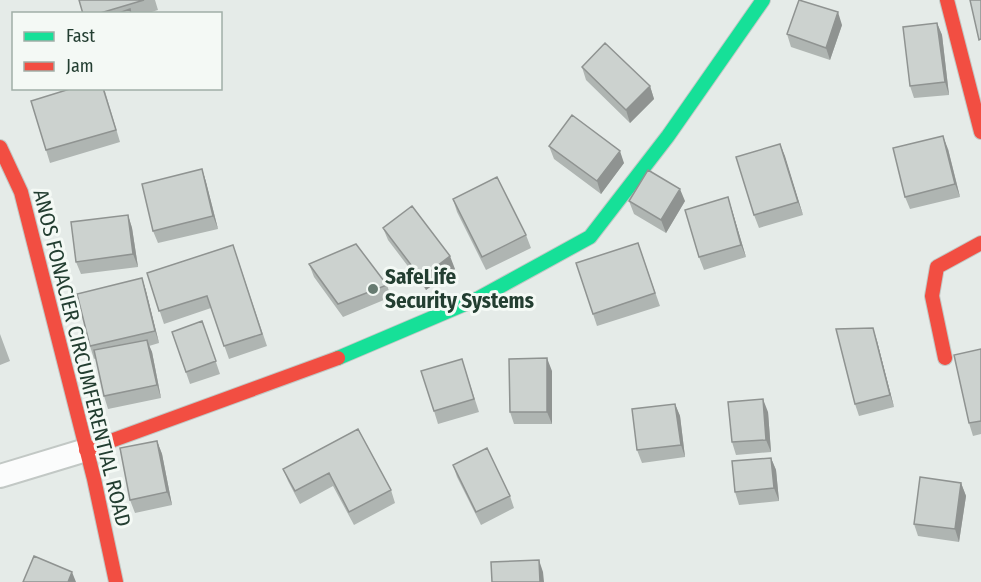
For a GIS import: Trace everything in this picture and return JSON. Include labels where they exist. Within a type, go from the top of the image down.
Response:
[{"type":"street","points":[[0,476],[86,450],[352,353],[478,298],[590,237],[668,136],[763,0]]},
{"type":"street","points":[[947,0],[981,132]]},
{"type":"street","name":"ANOS FONACIER CIRCUMFERENTIAL ROAD","points":[[0,147],[21,192],[86,450],[116,582]]},
{"type":"street","points":[[945,358],[932,296],[937,267],[981,243]]},
{"type":"building","points":[[79,0],[144,0],[104,12],[82,12]]},
{"type":"building","points":[[799,0],[838,12],[826,48],[787,34]]},
{"type":"building","points":[[970,0],[981,0],[981,39],[979,40]]},
{"type":"building","points":[[937,23],[945,82],[910,86],[903,27]]},
{"type":"building","points":[[605,43],[650,86],[626,110],[582,67]]},
{"type":"building","points":[[67,90],[104,90],[116,130],[46,150],[31,101]]},
{"type":"building","points":[[572,115],[620,151],[597,181],[549,146]]},
{"type":"building","points":[[943,136],[955,184],[905,197],[893,148]]},
{"type":"building","points":[[780,144],[798,202],[754,215],[736,157]]},
{"type":"building","points":[[202,169],[213,216],[153,231],[142,184]]},
{"type":"building","points":[[648,170],[680,189],[661,220],[629,201]]},
{"type":"building","points":[[497,177],[526,235],[482,257],[453,199]]},
{"type":"building","points":[[728,197],[741,245],[699,257],[685,210]]},
{"type":"building","points":[[412,206],[450,256],[421,278],[383,228]]},
{"type":"building","points":[[128,215],[133,254],[76,262],[71,222]]},
{"type":"building","points":[[638,243],[655,293],[593,314],[576,263]]},
{"type":"building","points":[[356,244],[387,285],[338,304],[309,264]]},
{"type":"building","points":[[233,245],[262,334],[224,346],[207,296],[159,311],[147,273]]},
{"type":"building","points":[[142,278],[155,331],[90,346],[77,294]]},
{"type":"building","points":[[202,321],[216,361],[186,372],[172,332]]},
{"type":"building","points":[[873,328],[890,395],[855,404],[836,329]]},
{"type":"building","points":[[147,340],[157,385],[104,396],[94,350]]},
{"type":"building","points":[[981,349],[981,421],[969,423],[954,355]]},
{"type":"building","points":[[547,358],[547,412],[510,412],[509,359]]},
{"type":"building","points":[[462,359],[474,399],[434,411],[421,371]]},
{"type":"building","points":[[763,399],[766,440],[732,442],[728,402]]},
{"type":"building","points":[[675,404],[681,445],[637,450],[632,409]]},
{"type":"building","points":[[358,429],[391,490],[349,512],[329,473],[295,491],[283,469]]},
{"type":"building","points":[[157,441],[167,492],[130,500],[120,448]]},
{"type":"building","points":[[487,448],[510,496],[476,512],[453,465]]},
{"type":"building","points":[[771,458],[774,488],[735,492],[732,461]]},
{"type":"building","points":[[920,477],[961,483],[955,529],[914,524]]},
{"type":"building","points":[[34,556],[72,572],[68,582],[23,582]]},
{"type":"building","points":[[539,560],[540,582],[492,582],[491,562]]},
{"type":"traffic: fast","points":[[338,358],[479,298],[590,237],[668,136],[763,0]]},
{"type":"traffic: jam","points":[[947,0],[981,132]]},
{"type":"traffic: jam","points":[[0,147],[21,192],[94,479],[116,582]]},
{"type":"traffic: jam","points":[[945,358],[932,296],[937,267],[981,243]]},
{"type":"traffic: jam","points":[[86,450],[338,358]]},
{"type":"place","name":"SafeLife Security Systems","points":[[373,289]]}]
